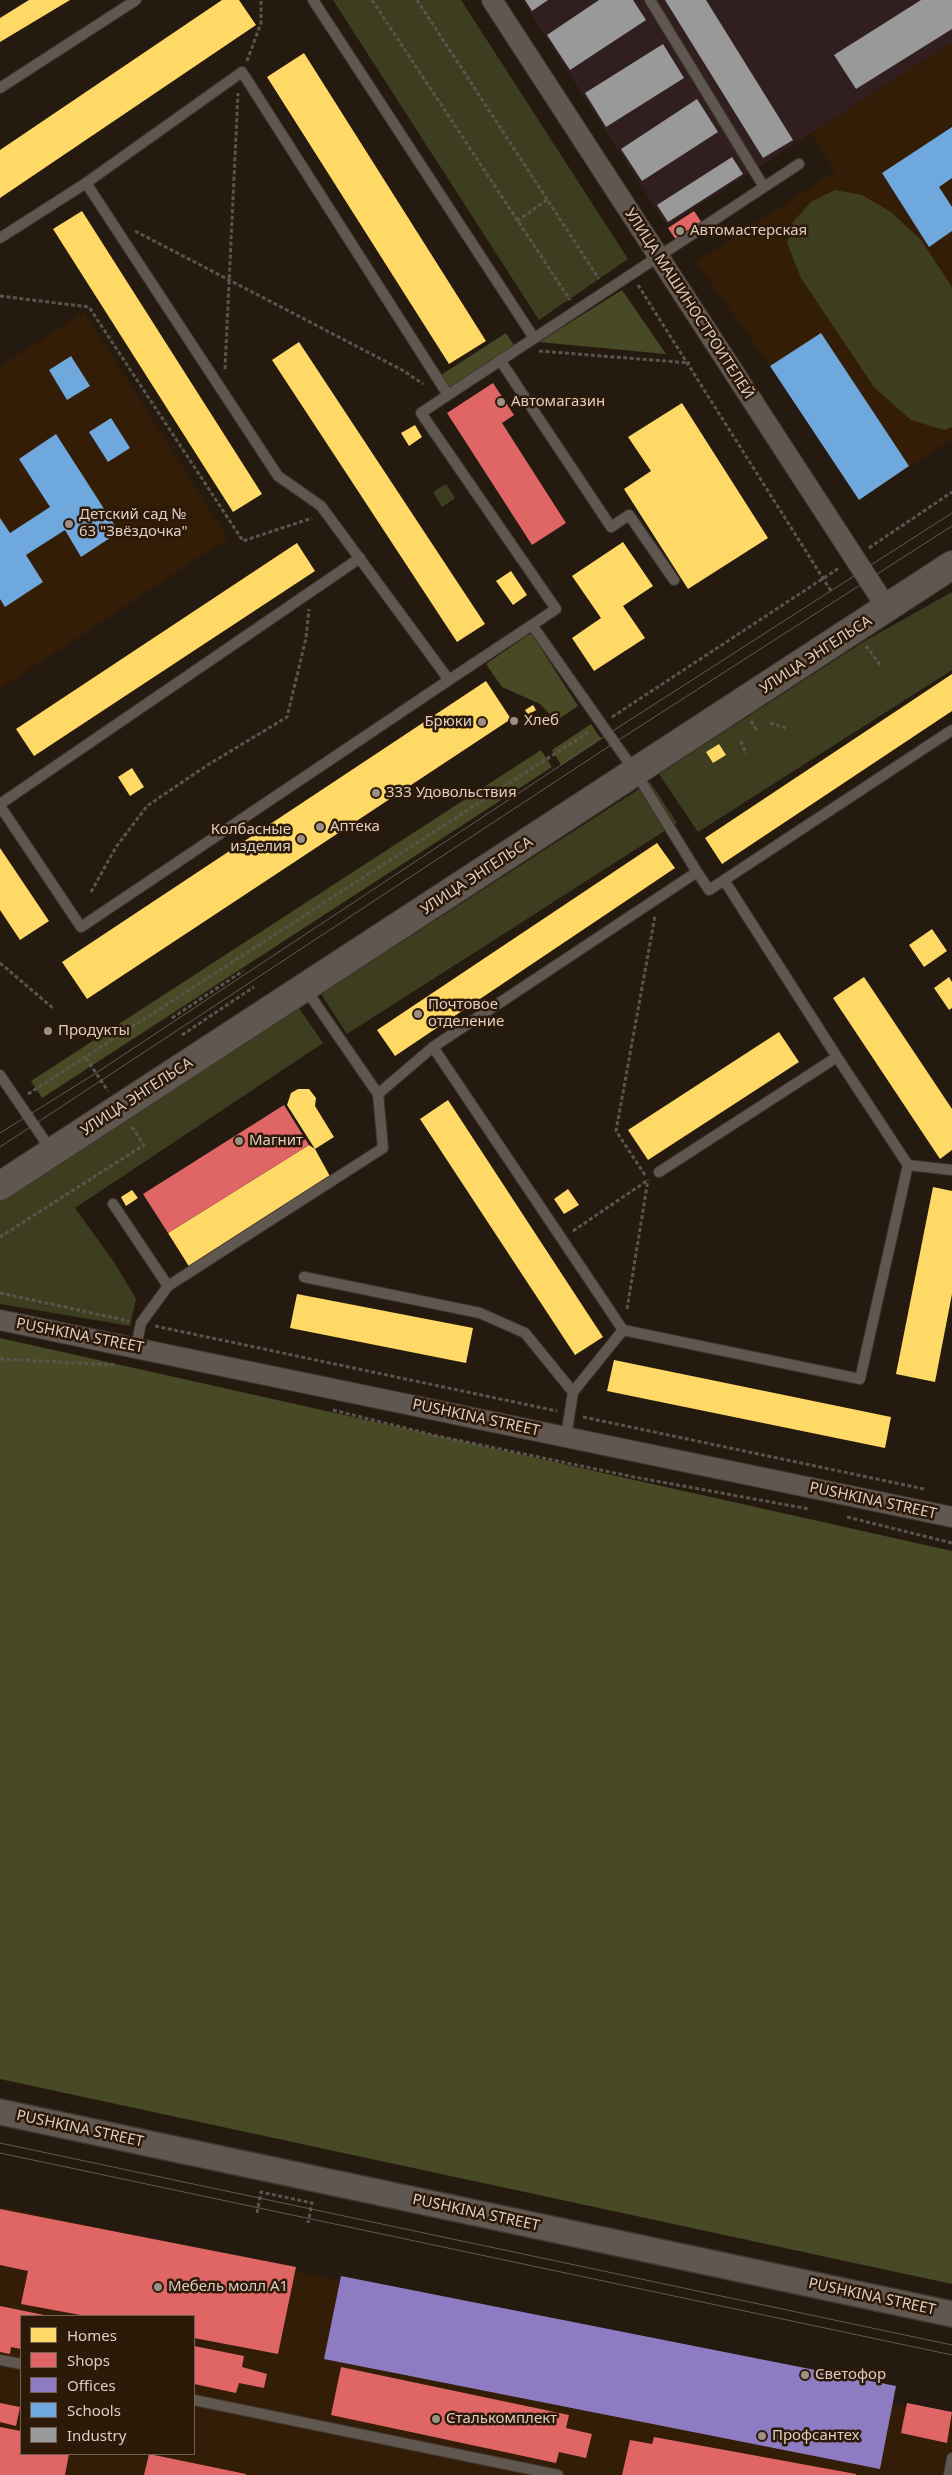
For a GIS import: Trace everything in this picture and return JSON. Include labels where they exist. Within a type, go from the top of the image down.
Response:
[{"type":"main road","name":"УЛИЦА ЭНГЕЛЬСА","points":[[0,1186],[636,773],[952,565]]},
{"type":"street","name":"УЛИЦА МАШИНОСТРОИТЕЛЕЙ","points":[[492,0],[887,608]]},
{"type":"street","name":"PUSHKINA STREET","points":[[0,1320],[952,1517]]},
{"type":"street","name":"PUSHKINA STREET","points":[[0,2112],[952,2314]]},
{"type":"lane","points":[[0,88],[136,0]]},
{"type":"lane","points":[[313,0],[534,338]]},
{"type":"lane","points":[[650,0],[764,187]]},
{"type":"lane","points":[[0,238],[86,183],[242,72],[446,396]]},
{"type":"lane","points":[[360,558],[0,805],[81,927],[556,609],[421,413],[799,164]]},
{"type":"lane","points":[[86,183],[278,476],[321,506],[327,513],[449,680]]},
{"type":"lane","points":[[500,360],[611,527],[629,515],[674,580]]},
{"type":"lane","points":[[532,625],[636,773],[709,890],[952,730]]},
{"type":"lane","points":[[378,1094],[433,1047],[697,872]]},
{"type":"lane","points":[[433,1047],[623,1330],[860,1380],[908,1165],[724,880]]},
{"type":"lane","points":[[136,1347],[142,1323],[168,1286],[383,1148],[378,1094],[305,988]]},
{"type":"lane","points":[[659,1172],[837,1057]]},
{"type":"lane","points":[[0,1075],[53,1152]]},
{"type":"lane","points":[[908,1165],[952,1170]]},
{"type":"lane","points":[[113,1204],[168,1286]]},
{"type":"lane","points":[[304,1276],[480,1313],[526,1332],[573,1392]]},
{"type":"lane","points":[[566,1437],[573,1392],[623,1330]]},
{"type":"lane","points":[[0,2360],[20,2364]]},
{"type":"lane","points":[[195,2400],[558,2475]]},
{"type":"lane","points":[[949,2475],[952,2458]]},
{"type":"path","points":[[224,392],[239,81],[261,23],[261,0]]},
{"type":"path","points":[[372,0],[577,310]]},
{"type":"path","points":[[417,0],[606,290]]},
{"type":"path","points":[[517,221],[547,200]]},
{"type":"path","points":[[110,218],[404,371],[446,396]]},
{"type":"path","points":[[631,274],[690,364],[822,578],[832,590]]},
{"type":"path","points":[[0,296],[89,307],[243,540],[327,513]]},
{"type":"path","points":[[516,349],[690,364]]},
{"type":"path","points":[[882,539],[952,492]]},
{"type":"path","points":[[18,1101],[822,578]]},
{"type":"path","points":[[91,892],[116,847],[147,806],[206,766],[287,717],[306,638],[311,591]]},
{"type":"path","points":[[863,642],[881,666]]},
{"type":"path","points":[[770,723],[786,728]]},
{"type":"path","points":[[741,741],[746,754]]},
{"type":"path","points":[[623,1330],[648,1180],[616,1131],[658,898]]},
{"type":"path","points":[[0,963],[54,1009]]},
{"type":"path","points":[[172,1018],[243,971]]},
{"type":"path","points":[[182,1035],[254,987]]},
{"type":"path","points":[[86,1058],[108,1091]]},
{"type":"path","points":[[0,1237],[144,1145],[131,1125]]},
{"type":"path","points":[[562,1238],[648,1180]]},
{"type":"path","points":[[0,1293],[933,1491]]},
{"type":"path","points":[[0,1359],[127,1366]]},
{"type":"path","points":[[328,1409],[433,1435],[586,1467],[815,1510]]},
{"type":"path","points":[[843,1516],[952,1543]]},
{"type":"path","points":[[257,2213],[261,2192],[312,2203],[308,2223]]},
{"type":"shaded area","points":[[522,0],[952,0],[952,42],[667,226]]},
{"type":"shaded area","points":[[952,42],[952,439],[859,500],[770,366],[696,262],[835,171],[811,133]]},
{"type":"shaded area","points":[[84,312],[228,538],[0,689],[0,366]]},
{"type":"shaded area","points":[[0,2206],[952,2416],[952,2475],[0,2475]]},
{"type":"green space","points":[[333,0],[461,0],[628,259],[539,320]]},
{"type":"green space","points":[[835,190],[862,195],[891,212],[921,240],[952,287],[952,427],[944,430],[911,420],[874,387],[801,278],[787,243],[793,222],[811,202]]},
{"type":"green space","points":[[622,290],[666,354],[539,342]]},
{"type":"green space","points":[[506,333],[515,347],[451,389],[441,375]]},
{"type":"green space","points":[[446,484],[455,498],[442,507],[433,492]]},
{"type":"green space","points":[[952,592],[952,670],[698,832],[659,774],[863,642]]},
{"type":"green space","points":[[531,633],[578,706],[556,721],[540,704],[502,687],[486,664]]},
{"type":"green space","points":[[591,724],[601,739],[561,765],[552,750]]},
{"type":"green space","points":[[541,750],[552,767],[42,1098],[31,1081]]},
{"type":"green space","points":[[650,782],[677,823],[347,1034],[321,994]]},
{"type":"green space","points":[[299,1008],[323,1043],[75,1208],[114,1262],[136,1299],[130,1326],[0,1304],[0,1200]]},
{"type":"green space","points":[[0,1338],[952,1551],[952,2284],[0,2079]]},
{"type":"building: Homes","points":[[29,0],[70,0],[0,42],[0,18]]},
{"type":"building: Homes","points":[[222,0],[239,0],[256,25],[0,198],[0,150]]},
{"type":"building: Homes","points":[[304,53],[486,341],[449,364],[267,77]]},
{"type":"building: Homes","points":[[82,211],[262,494],[233,512],[53,229]]},
{"type":"building: Homes","points":[[299,342],[485,624],[457,642],[272,360]]},
{"type":"building: Homes","points":[[682,403],[768,538],[688,589],[624,489],[651,471],[628,437]]},
{"type":"building: Homes","points":[[415,425],[422,437],[409,446],[401,433]]},
{"type":"building: Homes","points":[[623,542],[653,586],[623,606],[645,638],[594,671],[572,638],[601,618],[572,576]]},
{"type":"building: Homes","points":[[297,543],[315,571],[34,756],[16,729]]},
{"type":"building: Homes","points":[[511,571],[527,595],[513,605],[496,581]]},
{"type":"building: Homes","points":[[952,674],[952,711],[722,864],[705,838]]},
{"type":"building: Homes","points":[[486,681],[511,719],[87,999],[62,962]]},
{"type":"building: Homes","points":[[533,705],[536,710],[528,715],[525,710]]},
{"type":"building: Homes","points":[[719,744],[726,755],[713,763],[706,752]]},
{"type":"building: Homes","points":[[132,768],[144,787],[130,796],[118,777]]},
{"type":"building: Homes","points":[[657,843],[675,868],[395,1056],[377,1030]]},
{"type":"building: Homes","points":[[0,848],[49,921],[20,940],[0,910]]},
{"type":"building: Homes","points":[[932,929],[947,951],[924,967],[909,945]]},
{"type":"building: Homes","points":[[864,977],[952,1109],[952,1150],[940,1159],[833,998]]},
{"type":"building: Homes","points":[[949,977],[952,982],[952,1008],[949,1010],[934,988]]},
{"type":"building: Homes","points":[[779,1032],[799,1062],[648,1160],[628,1130]]},
{"type":"building: Homes","points":[[298,1089],[309,1089],[316,1098],[315,1106],[334,1137],[315,1149],[287,1105],[291,1093]]},
{"type":"building: Homes","points":[[448,1100],[603,1337],[575,1355],[420,1119]]},
{"type":"building: Homes","points":[[309,1145],[315,1149],[332,1180],[190,1268],[168,1233]]},
{"type":"building: Homes","points":[[933,1187],[952,1191],[952,1294],[935,1382],[896,1374]]},
{"type":"building: Homes","points":[[568,1189],[579,1205],[564,1214],[554,1199]]},
{"type":"building: Homes","points":[[132,1190],[138,1198],[126,1206],[121,1197]]},
{"type":"building: Homes","points":[[297,1294],[473,1328],[466,1363],[290,1328]]},
{"type":"building: Homes","points":[[614,1360],[891,1417],[885,1448],[607,1391]]},
{"type":"building: Shops","points":[[694,211],[702,223],[676,240],[668,228]]},
{"type":"building: Shops","points":[[493,383],[514,415],[502,423],[566,523],[532,545],[447,413]]},
{"type":"building: Shops","name":"Хлеб","points":[[516,716],[520,721],[512,727],[508,721]]},
{"type":"building: Shops","points":[[284,1105],[309,1145],[168,1233],[143,1194]]},
{"type":"building: Shops","name":"Мебель молл А1","points":[[0,2209],[296,2267],[278,2354],[195,2338],[195,2315],[81,2315],[21,2304],[28,2271],[0,2265]]},
{"type":"building: Shops","points":[[0,2306],[44,2315],[20,2315],[20,2349],[11,2347],[10,2354],[0,2352]]},
{"type":"building: Shops","points":[[195,2346],[244,2356],[242,2367],[267,2374],[264,2388],[239,2383],[236,2393],[195,2384]]},
{"type":"building: Shops","points":[[341,2367],[569,2415],[566,2428],[592,2434],[586,2458],[559,2452],[556,2463],[331,2415]]},
{"type":"building: Shops","points":[[0,2403],[20,2407],[16,2426],[0,2422]]},
{"type":"building: Shops","points":[[907,2403],[952,2412],[947,2443],[901,2433]]},
{"type":"building: Shops","points":[[0,2427],[20,2431],[20,2455],[69,2455],[65,2475],[0,2475]]},
{"type":"building: Shops","points":[[654,2437],[856,2475],[622,2475],[630,2440],[652,2444]]},
{"type":"building: Shops","points":[[149,2455],[246,2474],[246,2475],[144,2475]]},
{"type":"building: Offices","points":[[341,2276],[896,2386],[880,2469],[324,2359]]},
{"type":"building: Schools","points":[[952,127],[952,178],[939,187],[952,207],[952,231],[929,247],[882,173]]},
{"type":"building: Schools","points":[[821,333],[909,466],[859,500],[770,366]]},
{"type":"building: Schools","points":[[71,356],[90,386],[67,400],[49,370]]},
{"type":"building: Schools","points":[[111,418],[130,448],[108,462],[89,432]]},
{"type":"building: Schools","name":"Детский сад № 63 \"Звёздочка\"","points":[[56,434],[119,532],[81,557],[65,530],[26,555],[43,582],[5,607],[0,599],[0,518],[10,533],[50,507],[19,459]]},
{"type":"building: Industry","points":[[525,0],[548,0],[532,11]]},
{"type":"building: Industry","points":[[599,0],[633,0],[646,20],[570,70],[547,35]]},
{"type":"building: Industry","points":[[665,0],[706,0],[793,140],[763,158]]},
{"type":"building: Industry","points":[[921,0],[952,0],[952,29],[856,89],[834,55]]},
{"type":"building: Industry","points":[[663,44],[684,78],[606,127],[585,93]]},
{"type":"building: Industry","points":[[697,99],[718,132],[642,181],[621,149]]},
{"type":"building: Industry","points":[[732,157],[743,174],[668,222],[657,205]]},
{"type":"tram line","points":[[0,1133],[96,1073],[608,734],[952,513]]},
{"type":"tram line","points":[[0,1147],[614,743],[952,526]]},
{"type":"tram line","points":[[0,2143],[952,2345]]},
{"type":"tram line","points":[[0,2153],[952,2355]]},
{"type":"place","name":"Автомастерская","points":[[680,231]]},
{"type":"place","name":"Автомагазин","points":[[501,402]]},
{"type":"place","name":"Детский сад № 63 \"Звёздочка\"","points":[[69,524]]},
{"type":"place","name":"Хлеб","points":[[514,721]]},
{"type":"place","name":"Брюки","points":[[482,722]]},
{"type":"place","name":"333 Удовольствия","points":[[376,793]]},
{"type":"place","name":"Аптека","points":[[320,827]]},
{"type":"place","name":"Колбасные изделия","points":[[301,839]]},
{"type":"place","name":"Почтовое отделение","points":[[418,1014]]},
{"type":"place","name":"Продукты","points":[[48,1031]]},
{"type":"place","name":"Магнит","points":[[239,1141]]},
{"type":"place","name":"Мебель молл А1","points":[[158,2287]]},
{"type":"place","name":"Светофор","points":[[805,2375]]},
{"type":"place","name":"Сталькомплект","points":[[436,2419]]},
{"type":"place","name":"Профсантех","points":[[762,2436]]}]
